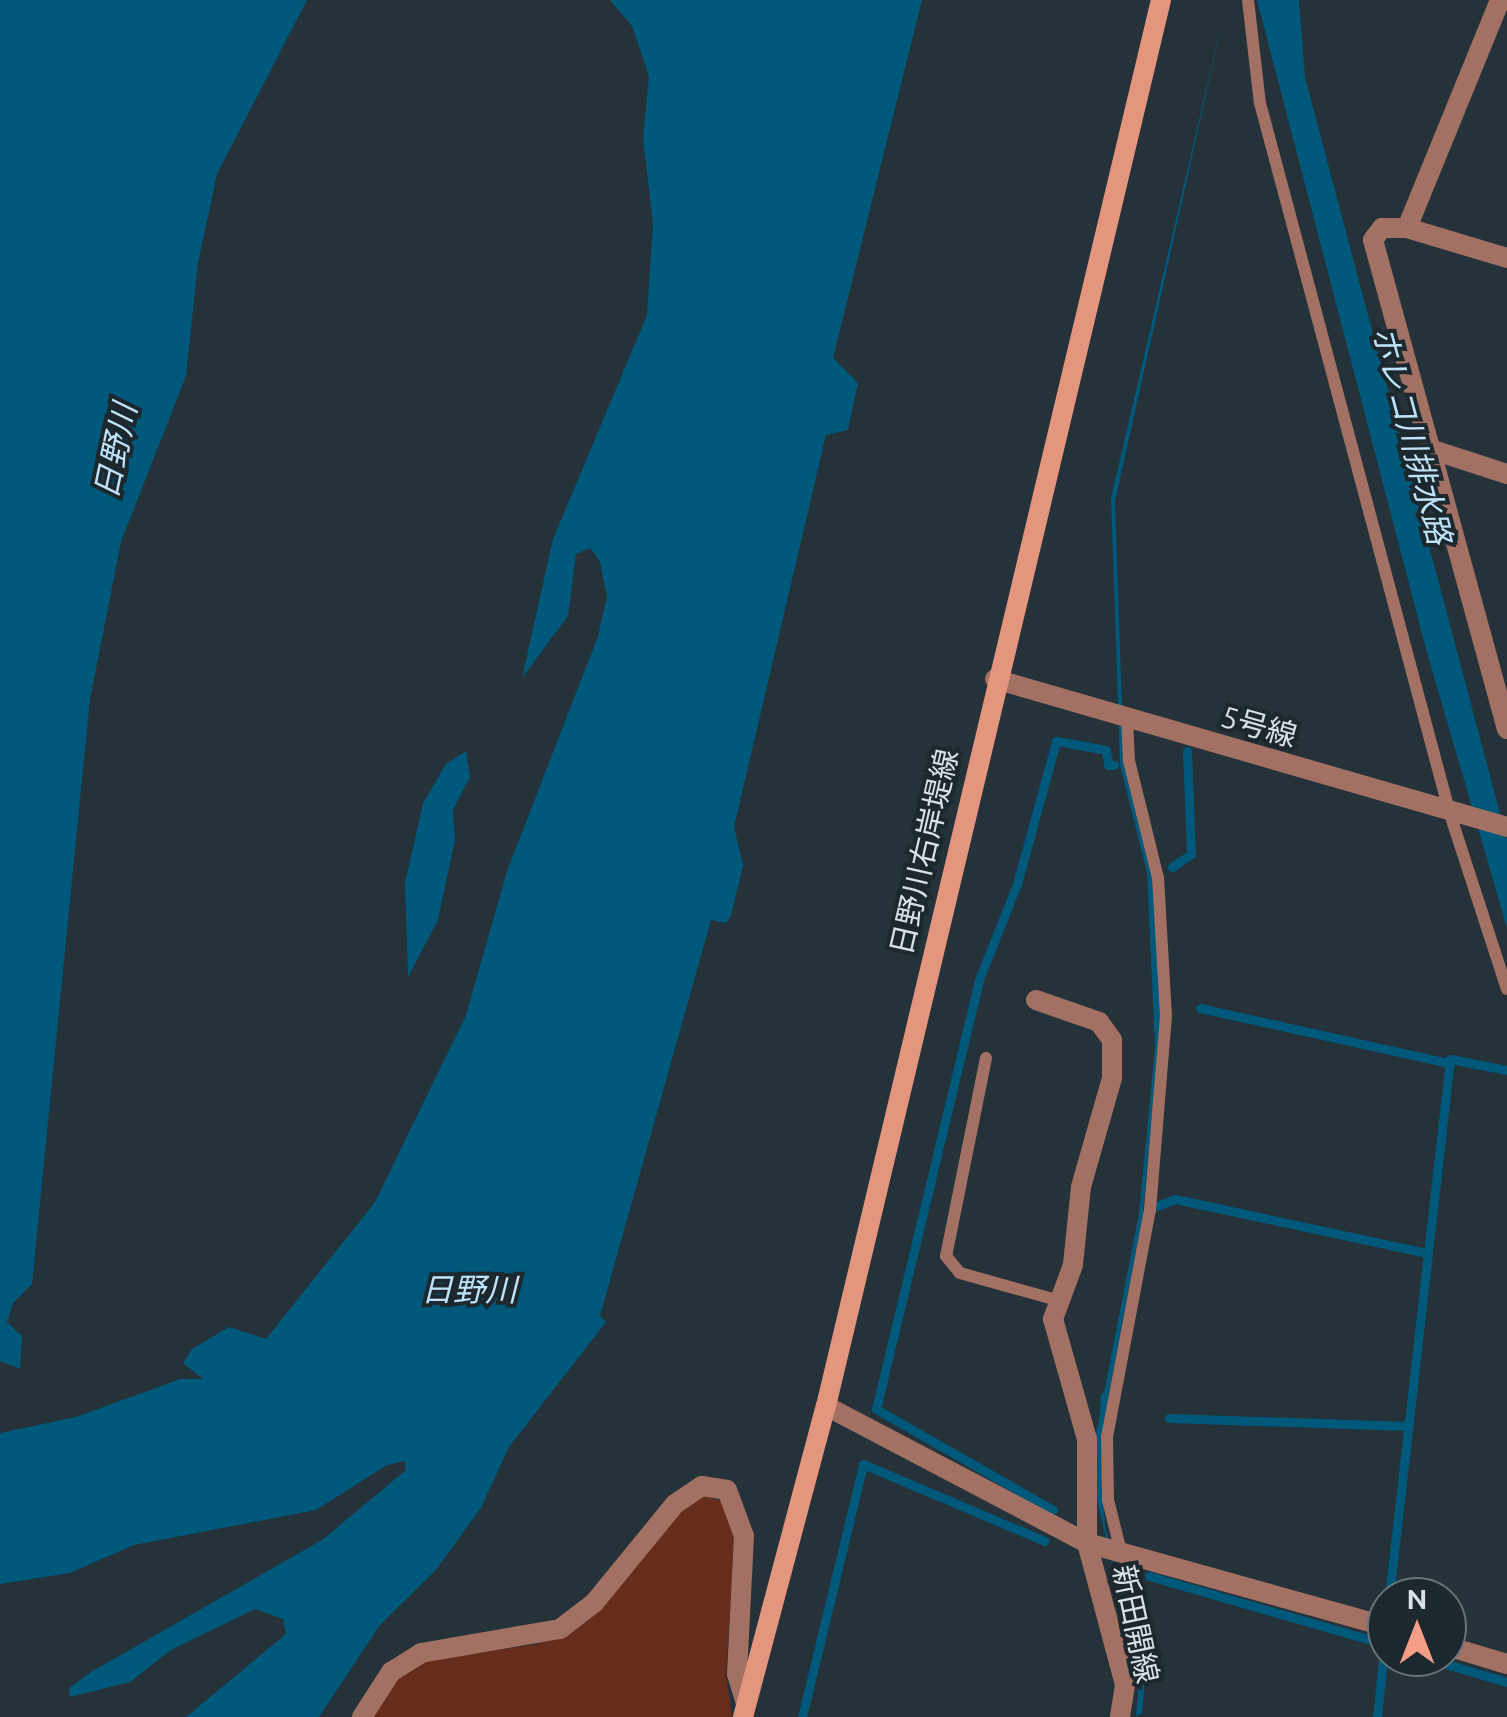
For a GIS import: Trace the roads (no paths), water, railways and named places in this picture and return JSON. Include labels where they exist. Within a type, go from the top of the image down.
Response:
[{"type":"street","name":"日野川右岸堤線","points":[[745,1710],[826,1406],[995,679],[1162,0]]},
{"type":"street","points":[[1408,228],[1500,0]]},
{"type":"street","points":[[1507,258],[1408,228],[1382,228],[1373,240],[1426,448],[1507,729]]},
{"type":"street","points":[[1426,448],[1507,474]]},
{"type":"street","name":"5号線","points":[[995,679],[1507,827]]},
{"type":"street","name":"新田開線","points":[[1036,1000],[1099,1022],[1112,1040],[1112,1078],[1081,1186],[1074,1265],[1053,1319],[1061,1363],[1087,1439],[1087,1543],[1125,1685],[1120,1717]]},
{"type":"street","points":[[826,1406],[1087,1543],[1367,1621]]},
{"type":"street","points":[[362,1717],[391,1672],[421,1653],[560,1629],[594,1604],[675,1504],[702,1486],[727,1490],[744,1536],[737,1674],[745,1710]]},
{"type":"street","points":[[1467,1652],[1507,1664]]},
{"type":"lane","points":[[1248,0],[1260,104],[1455,815],[1507,989]]},
{"type":"lane","points":[[1121,1552],[1108,1500],[1107,1437],[1150,1210],[1166,1016],[1158,878],[1129,761],[1127,718]]},
{"type":"lane","points":[[986,1058],[946,1256],[960,1274],[1060,1301]]},
{"type":"water","name":"日野川","points":[[0,0],[307,0],[217,174],[198,263],[186,376],[121,542],[90,699],[32,1284],[13,1303],[7,1322],[22,1336],[20,1369],[0,1361]]},
{"type":"water","name":"日野川","points":[[610,0],[922,0],[833,358],[858,383],[848,430],[826,435],[734,827],[743,865],[731,916],[726,923],[711,920],[600,1316],[606,1322],[509,1447],[481,1508],[435,1571],[380,1625],[319,1717],[186,1717],[286,1634],[283,1619],[255,1609],[171,1650],[130,1682],[70,1697],[69,1688],[91,1672],[322,1540],[406,1470],[405,1461],[387,1465],[316,1510],[134,1545],[70,1573],[0,1584],[0,1433],[76,1417],[180,1379],[203,1379],[183,1363],[192,1349],[229,1327],[266,1339],[375,1202],[466,1015],[507,871],[598,636],[607,597],[600,562],[590,548],[576,554],[568,616],[522,678],[553,539],[647,315],[653,224],[643,138],[649,76],[632,26]]},
{"type":"water","points":[[1227,0],[1115,501],[1124,764],[1152,876],[1161,1012],[1143,1215],[1101,1435],[1105,1526],[1145,1679],[1142,1713],[1136,1717],[1139,1676],[1096,1496],[1096,1434],[1139,1213],[1155,1047],[1147,873],[1120,765],[1111,498]]},
{"type":"water","points":[[1257,0],[1299,0],[1305,77],[1507,840],[1507,928],[1426,649]]},
{"type":"water","points":[[466,751],[470,777],[453,810],[455,839],[438,920],[408,977],[405,883],[423,803],[446,764]]},
{"type":"waterway","points":[[1053,1510],[876,1409],[980,977],[1017,884],[1056,741],[1106,750],[1108,765],[1114,765]]},
{"type":"waterway","points":[[1172,867],[1191,854],[1187,751]]},
{"type":"waterway","points":[[1200,1008],[1449,1063]]},
{"type":"waterway","points":[[1391,1577],[1450,1059],[1507,1070]]},
{"type":"waterway","points":[[1157,1206],[1175,1199],[1426,1253]]},
{"type":"waterway","points":[[1103,1430],[1105,1396]]},
{"type":"waterway","points":[[1169,1418],[1409,1426]]},
{"type":"waterway","points":[[802,1717],[863,1464],[1044,1541]]},
{"type":"waterway","points":[[1149,1576],[1367,1639]]},
{"type":"waterway","points":[[1467,1670],[1507,1682]]},
{"type":"waterway","points":[[1377,1717],[1381,1677]]},
{"type":"water label","name":"ホレコ川排水路","points":[[1412,435]]}]
